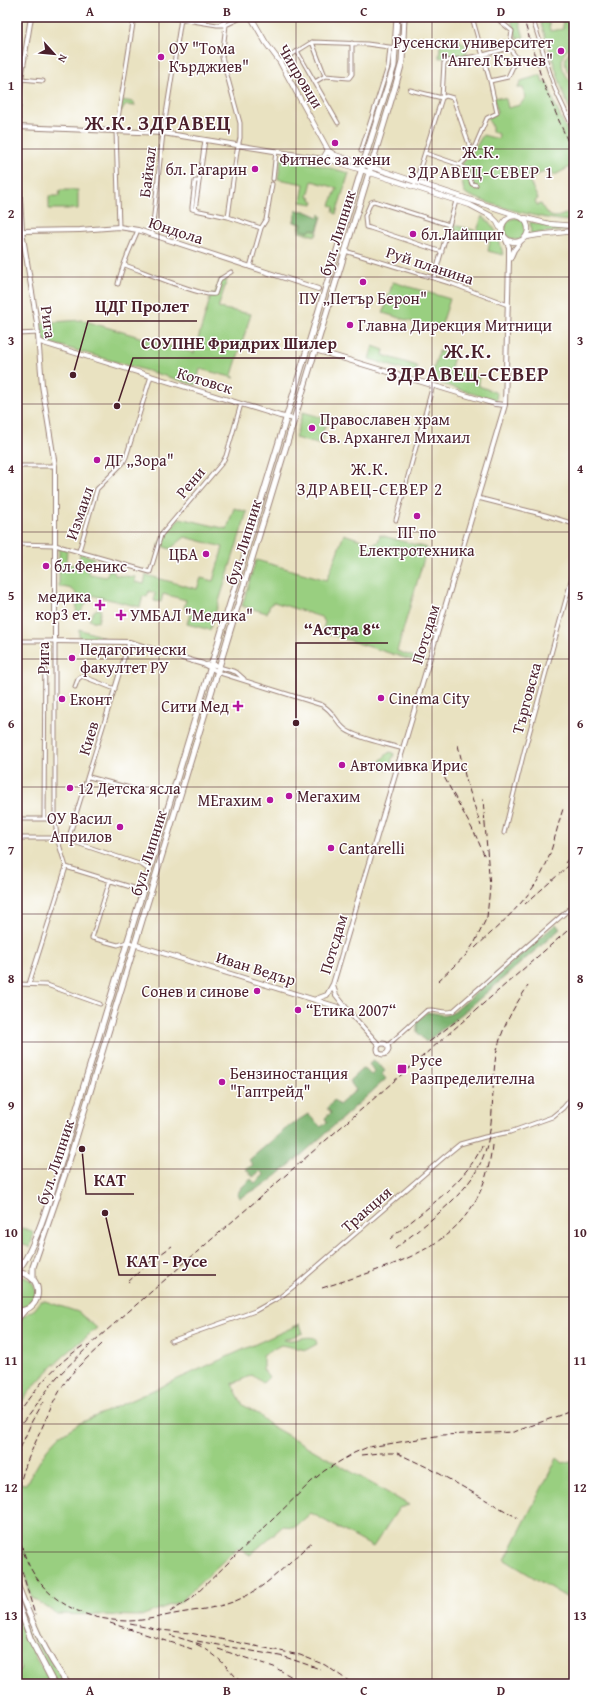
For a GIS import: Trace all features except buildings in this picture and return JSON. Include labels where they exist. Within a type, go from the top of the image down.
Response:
[{"type":"main road","name":"Чипровци","points":[[251,17],[266,43],[280,62],[334,161]]},
{"type":"main road","name":"бул. Липник","points":[[17,1270],[26,1260],[32,1244],[75,1115],[361,170],[394,66],[397,17]]},
{"type":"main road","name":"бул. Липник","points":[[25,1310],[32,1306],[38,1296],[37,1287],[33,1280],[33,1267],[83,1117],[217,669],[402,62],[404,17]]},
{"type":"main road","points":[[318,158],[324,157],[328,150],[335,155],[363,164],[370,169],[414,187],[470,205],[491,216],[497,222],[503,234],[510,241],[538,235],[574,231]]},
{"type":"main road","points":[[334,161],[361,170],[370,169],[416,181],[519,216],[549,224],[574,226]]},
{"type":"main road","points":[[503,234],[504,221],[510,216],[519,216],[526,221],[529,227],[524,239]]},
{"type":"main road","points":[[75,1115],[83,1117]]},
{"type":"main road","points":[[17,1274],[25,1274],[33,1280]]},
{"type":"main road","points":[[17,1311],[25,1310]]},
{"type":"main road","points":[[17,1319],[25,1310]]},
{"type":"main road","points":[[17,1584],[37,1635],[50,1660],[68,1684]]},
{"type":"main road","points":[[17,1601],[31,1640],[54,1684]]},
{"type":"street","name":"Рига","points":[[31,17],[21,79],[17,127],[22,231],[39,333],[42,385],[55,466],[55,819],[56,838],[66,867]]},
{"type":"street","points":[[119,227],[116,131],[134,17]]},
{"type":"street","points":[[168,17],[217,25],[226,25],[243,17]]},
{"type":"street","points":[[217,25],[233,17]]},
{"type":"street","points":[[460,164],[472,153],[487,118],[497,113],[490,81],[472,17]]},
{"type":"street","points":[[490,81],[509,76],[517,58],[509,48],[512,31],[500,21],[499,17]]},
{"type":"street","points":[[532,17],[555,89],[574,130]]},
{"type":"street","name":"Байкал","points":[[152,233],[163,133],[181,19]]},
{"type":"street","points":[[226,25],[222,57],[240,123],[240,138],[228,218]]},
{"type":"street","points":[[280,62],[312,42],[352,43],[396,48]]},
{"type":"street","points":[[312,42],[325,76]]},
{"type":"street","points":[[314,82],[325,76],[349,78],[352,74],[352,43]]},
{"type":"street","points":[[361,151],[388,67],[390,48]]},
{"type":"street","points":[[414,187],[442,98],[443,65],[445,62],[483,55],[509,48]]},
{"type":"street","points":[[297,51],[338,123]]},
{"type":"street","points":[[21,79],[43,81]]},
{"type":"street","points":[[410,90],[442,98],[446,96],[453,98],[472,153]]},
{"type":"street","points":[[17,127],[163,133],[334,161]]},
{"type":"street","points":[[205,140],[195,210],[261,228]]},
{"type":"street","points":[[273,179],[276,151]]},
{"type":"street","points":[[425,152],[460,164],[466,169],[472,184],[476,185]]},
{"type":"street","points":[[250,267],[261,228],[266,220],[272,184]]},
{"type":"street","points":[[442,252],[366,227],[365,216],[371,202],[374,201],[449,225]]},
{"type":"street","points":[[434,278],[456,201]]},
{"type":"street","name":"Юндола","points":[[22,231],[80,230],[119,227],[138,230],[152,233],[304,284],[318,289],[324,295]]},
{"type":"street","points":[[118,284],[121,270],[125,264],[138,230]]},
{"type":"street","name":"Потсдам","points":[[316,999],[326,996],[330,992],[333,984],[505,405],[510,261],[509,247],[503,234]]},
{"type":"street","name":"Потсдам","points":[[510,261],[514,250],[524,239]]},
{"type":"street","name":"Руй планина","points":[[344,251],[434,278],[508,305]]},
{"type":"street","points":[[125,264],[195,291],[211,295],[215,294],[220,278],[231,272]]},
{"type":"street","points":[[318,289],[326,286]]},
{"type":"street","points":[[17,334],[39,333]]},
{"type":"street","name":"Котовск","points":[[40,342],[294,419]]},
{"type":"street","points":[[315,350],[499,406],[505,405]]},
{"type":"street","name":"Измаил","points":[[79,551],[97,489],[116,471],[126,457],[151,376]]},
{"type":"street","points":[[396,520],[433,386]]},
{"type":"street","name":"Рени","points":[[79,551],[150,572],[161,535],[222,463],[226,456],[241,404]]},
{"type":"street","points":[[17,466],[55,466]]},
{"type":"street","points":[[478,498],[574,524]]},
{"type":"street","points":[[17,544],[55,545],[79,551]]},
{"type":"street","name":"Търговска","points":[[504,833],[524,752],[574,570]]},
{"type":"street","points":[[17,641],[129,642],[205,665],[245,681],[322,705],[332,711],[341,726],[349,732],[403,749]]},
{"type":"street","points":[[44,818],[45,641]]},
{"type":"street","name":"Киев","points":[[68,840],[89,777],[129,642]]},
{"type":"street","points":[[217,669],[236,672],[245,681]]},
{"type":"street","points":[[75,687],[78,679],[82,676],[115,689]]},
{"type":"street","points":[[89,777],[141,791]]},
{"type":"street","points":[[17,819],[55,819]]},
{"type":"street","points":[[17,838],[56,838],[68,840],[142,865],[149,870]]},
{"type":"street","points":[[29,984],[66,867],[134,888]]},
{"type":"street","points":[[110,880],[92,938],[118,945],[127,942]]},
{"type":"street","points":[[387,1046],[382,1044],[379,1045],[377,1050],[383,1055],[387,1052],[387,1046],[426,1011],[429,1010],[448,1013],[453,1011],[574,905]]},
{"type":"street","name":"Иван Ведър","points":[[127,942],[316,999],[348,1011],[379,1045]]},
{"type":"street","points":[[17,984],[47,985],[100,1004]]},
{"type":"street","points":[[333,984],[334,992],[348,1011]]},
{"type":"street","name":"Тракция","points":[[171,1341],[255,1311],[280,1297],[444,1156],[460,1144],[485,1136],[510,1132],[552,1117],[563,1108],[574,1095]]},
{"type":"green space","points":[[510,17],[518,17],[524,37],[517,39]]},
{"type":"green space","name":"Русенски университет \"Ангел Кънчев\"","points":[[539,17],[548,17],[550,31],[563,29],[562,17],[569,17],[570,28],[574,28],[574,45],[564,53],[562,64],[569,80],[574,84],[574,119],[565,98]]},
{"type":"green space","points":[[447,39],[455,39],[462,42],[467,51],[466,56],[439,58],[440,46]]},
{"type":"green space","points":[[574,48],[574,80],[568,72],[565,63],[567,55]]},
{"type":"green space","points":[[541,75],[543,83],[547,82],[556,107],[574,146],[574,174],[570,167],[553,176],[552,171],[548,169],[529,180],[538,199],[535,201],[537,205],[541,204],[548,214],[554,217],[574,210],[574,221],[518,212],[464,193],[460,165],[472,153],[483,135],[498,139],[499,134],[492,132],[492,126],[487,118],[497,113],[494,97],[506,99],[508,108],[520,105],[526,97],[523,88],[518,88],[521,81]]},
{"type":"green space","points":[[121,100],[134,102],[135,106],[126,105],[122,110],[120,110]]},
{"type":"green space","points":[[281,159],[315,164],[349,173],[336,214],[333,212],[334,207],[330,205],[337,188],[312,181],[308,197],[312,198],[311,200],[314,201],[313,204],[301,202],[304,184],[278,179]]},
{"type":"green space","points":[[60,190],[78,190],[78,209],[49,209],[49,196],[59,196]]},
{"type":"green space","points":[[296,210],[319,217],[320,214],[322,216],[316,236],[299,232],[300,224],[294,222]]},
{"type":"green space","points":[[296,210],[305,211],[321,218],[317,231],[311,229],[309,232],[301,230],[302,224],[294,222]]},
{"type":"green space","points":[[482,216],[497,233],[503,255],[488,251],[490,241],[449,229],[450,224],[477,231]]},
{"type":"green space","points":[[516,218],[520,219],[526,225],[526,233],[520,239],[516,240],[512,239],[506,233],[505,229],[506,225],[512,219]]},
{"type":"green space","points":[[530,222],[558,228],[574,229],[531,234]]},
{"type":"green space","points":[[220,279],[227,280],[218,308],[251,314],[232,375],[235,378],[200,369],[196,385],[44,341],[39,323],[82,320],[194,353],[211,295],[215,294]]},
{"type":"green space","points":[[393,282],[450,299],[440,330],[383,313]]},
{"type":"green space","points":[[373,346],[384,350],[383,355],[417,366],[416,374],[369,359]]},
{"type":"green space","points":[[439,351],[454,356],[451,368],[453,370],[479,377],[479,386],[497,393],[496,401],[430,380]]},
{"type":"green space","points":[[303,412],[327,419],[322,435],[324,436],[321,445],[295,438]]},
{"type":"green space","points":[[234,508],[247,512],[210,630],[187,624],[191,610],[184,608],[186,600],[163,594],[161,602],[154,601],[155,593],[149,591],[147,597],[143,596],[140,607],[91,595],[79,615],[76,615],[76,594],[71,589],[59,587],[59,548],[67,549],[66,564],[79,565],[80,553],[94,558],[88,572],[90,574],[106,577],[109,570],[114,572],[115,575],[135,577],[135,582],[144,584],[146,575],[197,589],[201,578],[213,581],[223,547],[185,537],[170,549],[159,545],[180,518],[227,529]]},
{"type":"green space","points":[[344,534],[373,544],[378,542],[380,535],[427,548],[397,651],[420,659],[422,656],[424,661],[422,664],[418,664],[418,662],[322,632],[325,622],[321,617],[274,602],[270,605],[267,613],[242,606],[256,560],[327,580]]},
{"type":"green space","points":[[97,609],[101,610],[98,622],[89,620],[94,611]]},
{"type":"green space","points":[[79,629],[103,637],[79,638]]},
{"type":"green space","points":[[391,752],[394,754],[388,770],[381,767],[380,761]]},
{"type":"green space","points":[[556,924],[560,929],[463,1013],[426,1042],[417,1032],[417,1021],[427,1012],[447,1015],[454,1012]]},
{"type":"green space","points":[[373,1061],[378,1063],[385,1071],[382,1074],[386,1079],[269,1182],[240,1198],[237,1195],[241,1188],[251,1179],[255,1183],[264,1175],[260,1171],[253,1177],[246,1169],[253,1165],[249,1160],[289,1126],[308,1114],[321,1127],[327,1122],[325,1118],[331,1113],[327,1108],[334,1100],[339,1105],[356,1090],[349,1081],[362,1069],[366,1070],[371,1075],[375,1072],[369,1064]]},
{"type":"green space","points":[[22,1228],[32,1231],[33,1235],[30,1248],[17,1240],[18,1230]]},
{"type":"green space","points":[[17,1246],[23,1251],[23,1256],[17,1267]]},
{"type":"green space","points":[[17,1276],[25,1277],[31,1281],[34,1286],[34,1298],[31,1303],[25,1307],[17,1308]]},
{"type":"green space","points":[[41,1301],[78,1312],[97,1328],[43,1376],[17,1409],[17,1332],[22,1317],[35,1309]]},
{"type":"green space","points":[[300,1324],[303,1333],[283,1340],[311,1337],[315,1338],[317,1344],[306,1350],[281,1345],[263,1355],[263,1369],[269,1377],[263,1383],[252,1375],[232,1384],[243,1405],[260,1415],[268,1424],[409,1505],[399,1508],[373,1547],[311,1513],[295,1527],[283,1526],[250,1555],[238,1547],[181,1601],[141,1616],[57,1614],[32,1598],[17,1551],[17,1483],[26,1484],[47,1449],[59,1436],[78,1424]]},
{"type":"green space","points":[[557,1458],[563,1463],[574,1460],[574,1602],[505,1560]]},
{"type":"green space","points":[[17,1591],[36,1638],[66,1684],[58,1684],[39,1651],[24,1616]]},
{"type":"green space","points":[[17,1611],[36,1659],[52,1684],[17,1684],[17,1670],[21,1670],[17,1660]]},
{"type":"railway","points":[[523,17],[543,83],[574,156]]},
{"type":"railway","points":[[458,745],[466,780],[481,826]]},
{"type":"railway","points":[[436,762],[476,836],[485,857]]},
{"type":"railway","points":[[438,981],[466,955],[475,942],[487,917],[490,887],[483,799]]},
{"type":"railway","points":[[475,948],[512,913],[536,884],[549,858],[563,809]]},
{"type":"railway","points":[[565,863],[574,852]]},
{"type":"railway","points":[[525,904],[574,861]]},
{"type":"railway","points":[[17,1430],[57,1377],[91,1344],[574,925]]},
{"type":"railway","points":[[395,1249],[451,1202],[471,1180],[478,1168],[488,1141],[492,1113],[494,1069],[498,1045],[508,1019],[528,986]]},
{"type":"railway","points":[[429,1042],[459,1019]]},
{"type":"railway","points":[[390,1239],[455,1184],[476,1158],[483,1144]]},
{"type":"railway","points":[[322,1288],[381,1269],[408,1258],[433,1244],[455,1227],[472,1206],[485,1179],[492,1145]]},
{"type":"railway","points":[[128,1282],[151,1261],[172,1246]]},
{"type":"railway","points":[[102,1344],[74,1371],[62,1387],[32,1450],[21,1480],[18,1508],[19,1535],[26,1558],[37,1579],[53,1596],[74,1609],[98,1618],[127,1621],[148,1619],[216,1607],[234,1602],[261,1587],[313,1541]]},
{"type":"railway","points":[[17,1415],[31,1395],[47,1377],[74,1352],[84,1345]]},
{"type":"railway","points":[[17,1456],[32,1421],[43,1402]]},
{"type":"railway","points":[[170,1612],[191,1599],[311,1482],[324,1471],[354,1453],[368,1447],[442,1435],[514,1432],[574,1410]]},
{"type":"railway","points":[[361,1455],[397,1453],[431,1469],[518,1518]]},
{"type":"railway","points":[[17,1554],[35,1615]]},
{"type":"railway","points":[[110,1623],[192,1649]]},
{"type":"railway","points":[[130,1624],[160,1630],[190,1633],[300,1655],[325,1665],[353,1684]]},
{"type":"railway","points":[[170,1635],[203,1645]]},
{"type":"railway","points":[[197,1641],[285,1657],[320,1669]]},
{"type":"railway","points":[[196,1644],[216,1656],[242,1684]]},
{"type":"railway","points":[[218,1649],[274,1667],[305,1684]]},
{"type":"place","name":"Русенски университет \"Ангел Кънчев\"","points":[[561,51]]},
{"type":"place","name":"ОУ \"Тома Кърджиев\"","points":[[161,57]]},
{"type":"place","name":"Фитнес за жени","points":[[335,143]]},
{"type":"place","name":"бл. Гагарин","points":[[255,169]]},
{"type":"place","name":"бл.Лайпциг","points":[[413,234]]},
{"type":"place","name":"ПУ „Петър Берон\"","points":[[363,282]]},
{"type":"place","name":"Главна Дирекция Митници","points":[[350,325]]},
{"type":"place","name":"ЦДГ Пролет","points":[[73,375]]},
{"type":"place","name":"СОУПНЕ Фридрих Шилер","points":[[117,406]]},
{"type":"place","name":"Православен храм Св. Архангел Михаил","points":[[312,428]]},
{"type":"place","name":"ДГ „Зора\"","points":[[97,460]]},
{"type":"place","name":"ПГ по Електротехника","points":[[417,516]]},
{"type":"place","name":"ЦБА","points":[[206,554]]},
{"type":"place","name":"бл.Феникс","points":[[46,566]]},
{"type":"place","name":"медика кор3 ет.","points":[[100,605]]},
{"type":"place","name":"УМБАЛ \"Медика\"","points":[[121,615]]},
{"type":"place","name":"Педагогически факултет РУ","points":[[72,658]]},
{"type":"place","name":"Cinema City","points":[[381,698]]},
{"type":"place","name":"Еконт","points":[[62,699]]},
{"type":"place","name":"Сити Мед","points":[[238,706]]},
{"type":"place","name":"“Астра 8“","points":[[296,723]]},
{"type":"place","name":"Автомивка Ирис","points":[[342,765]]},
{"type":"place","name":"12 Детска ясла","points":[[70,788]]},
{"type":"place","name":"Мегахим","points":[[289,796]]},
{"type":"place","name":"МЕгахим","points":[[270,800]]},
{"type":"place","name":"ОУ Васил Априлов","points":[[120,827]]},
{"type":"place","name":"Cantarelli","points":[[331,848]]},
{"type":"place","name":"Сонев и синове","points":[[257,991]]},
{"type":"place","name":"“Етика 2007“","points":[[298,1010]]},
{"type":"place","name":"Русе Разпределителна","points":[[402,1069]]},
{"type":"place","name":"Бензиностанция \"Гаптрейд\"","points":[[222,1082]]},
{"type":"place","name":"КАТ","points":[[82,1149]]},
{"type":"place","name":"КАТ - Русе","points":[[105,1213]]},
{"type":"district","name":"Ж.К. ЗДРАВЕЦ","points":[[158,122]]},
{"type":"district","name":"Ж.К. ЗДРАВЕЦ-СЕВЕР 1","points":[[481,161]]},
{"type":"district","name":"Ж.К. ЗДРАВЕЦ-СЕВЕР","points":[[468,362]]},
{"type":"district","name":"Ж.К. ЗДРАВЕЦ-СЕВЕР 2","points":[[370,478]]}]
